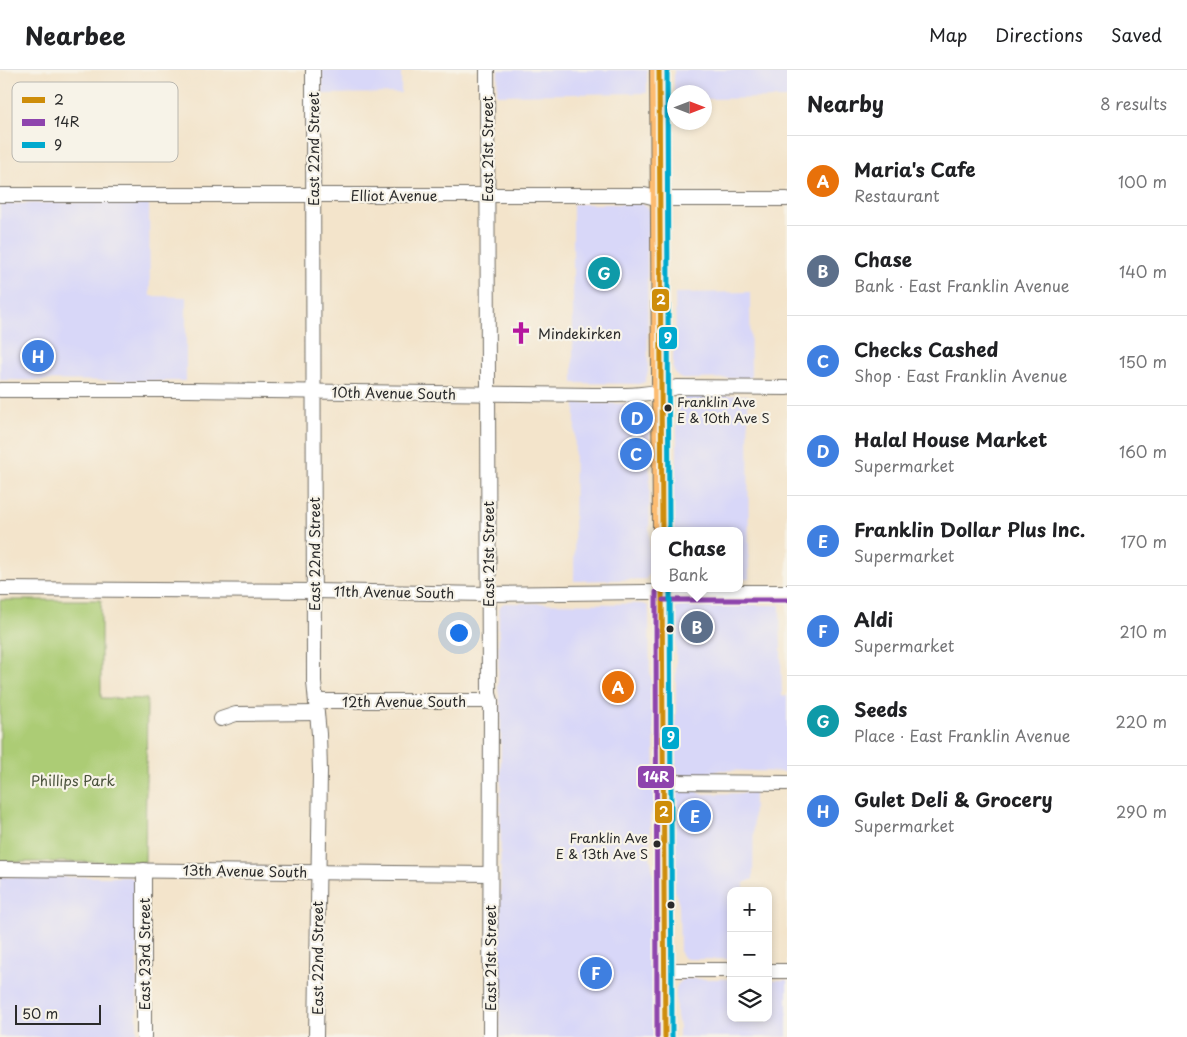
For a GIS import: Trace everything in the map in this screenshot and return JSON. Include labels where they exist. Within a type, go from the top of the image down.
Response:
[{"type":"main road","points":[[660,70],[662,527]]},
{"type":"main road","points":[[663,592],[665,1037]]},
{"type":"street","name":"East 22nd Street","points":[[313,70],[314,682],[320,772],[316,1037]]},
{"type":"street","name":"East 21st Street","points":[[487,70],[487,594],[488,694],[491,701],[490,1037]]},
{"type":"street","name":"Elliot Avenue","points":[[0,195],[644,195],[660,199],[787,199]]},
{"type":"street","name":"10th Avenue South","points":[[0,390],[189,390],[593,395],[644,394],[677,388],[787,388]]},
{"type":"street","name":"11th Avenue South","points":[[0,589],[487,594],[651,590]]},
{"type":"street","name":"11th Avenue South","points":[[743,591],[787,592]]},
{"type":"street","name":"12th Avenue South","points":[[222,719],[236,714],[317,707],[491,701]]},
{"type":"street","points":[[663,782],[787,783]]},
{"type":"street","name":"13th Avenue South","points":[[0,869],[490,874]]},
{"type":"street","name":"East 23rd Street","points":[[144,870],[144,1037]]},
{"type":"street","points":[[664,970],[727,970]]},
{"type":"street","points":[[772,971],[787,971]]},
{"type":"shaded area","points":[[322,70],[401,70],[401,93],[323,94]]},
{"type":"shaded area","points":[[498,70],[647,70],[647,93],[497,95]]},
{"type":"shaded area","points":[[674,70],[787,70],[787,98],[712,99],[712,85],[674,85]]},
{"type":"shaded area","points":[[149,201],[150,296],[186,297],[186,381],[0,380],[0,204]]},
{"type":"shaded area","points":[[573,204],[641,204],[647,206],[649,210],[650,218],[647,234],[648,372],[645,382],[639,384],[573,383]]},
{"type":"shaded area","points":[[750,292],[751,378],[682,379],[678,377],[673,369],[673,353],[676,347],[675,293]]},
{"type":"shaded area","points":[[748,395],[749,579],[743,579],[743,527],[674,527],[673,490],[677,463],[677,407],[680,400],[688,396]]},
{"type":"shaded area","points":[[575,403],[644,404],[649,407],[649,574],[646,579],[574,581]]},
{"type":"shaded area","points":[[505,603],[643,604],[648,606],[650,673],[654,693],[655,803],[650,817],[650,857],[655,881],[654,1037],[500,1037],[501,707],[498,689],[499,610],[501,605]]},
{"type":"shaded area","points":[[681,605],[780,605],[782,696],[787,696],[787,772],[720,770],[703,777],[682,776],[676,772],[676,609]]},
{"type":"shaded area","points":[[694,788],[701,794],[754,793],[753,879],[744,883],[744,887],[727,887],[727,959],[687,959],[680,953],[679,905],[675,891],[675,798],[682,789]]},
{"type":"shaded area","points":[[0,877],[130,877],[135,880],[137,883],[137,1037],[0,1037]]},
{"type":"shaded area","points":[[684,979],[727,979],[727,1022],[772,1022],[772,980],[787,980],[787,1037],[679,1037],[676,988]]},
{"type":"green space","name":"Phillips Park","points":[[0,600],[101,600],[101,698],[147,699],[145,862],[0,862]]},
{"type":"transit line","name":"2","points":[[659,70],[662,527]]},
{"type":"transit line","name":"9","points":[[667,70],[669,527]]},
{"type":"transit line","name":"14R","points":[[656,592],[657,1037]]},
{"type":"transit line","name":"2","points":[[662,592],[665,1037]]},
{"type":"transit line","name":"9","points":[[670,592],[672,1037]]},
{"type":"transit line","name":"14R","points":[[663,600],[787,600]]},
{"type":"place","name":"Seeds","points":[[604,273]]},
{"type":"place","name":"Mindekirken","points":[[521,333]]},
{"type":"place","name":"Gulet Deli & Grocery","points":[[38,356]]},
{"type":"place","name":"Franklin Ave E & 10th Ave S","points":[[668,408]]},
{"type":"place","name":"Halal House Market","points":[[637,418]]},
{"type":"place","name":"Checks Cashed","points":[[636,454]]},
{"type":"place","name":"Chase","points":[[697,627]]},
{"type":"place","name":"Maria's Cafe","points":[[618,687]]},
{"type":"place","name":"Franklin Dollar Plus Inc.","points":[[695,816]]},
{"type":"place","name":"Franklin Ave E & 13th Ave S","points":[[657,844]]},
{"type":"place","name":"Aldi","points":[[596,973]]}]
